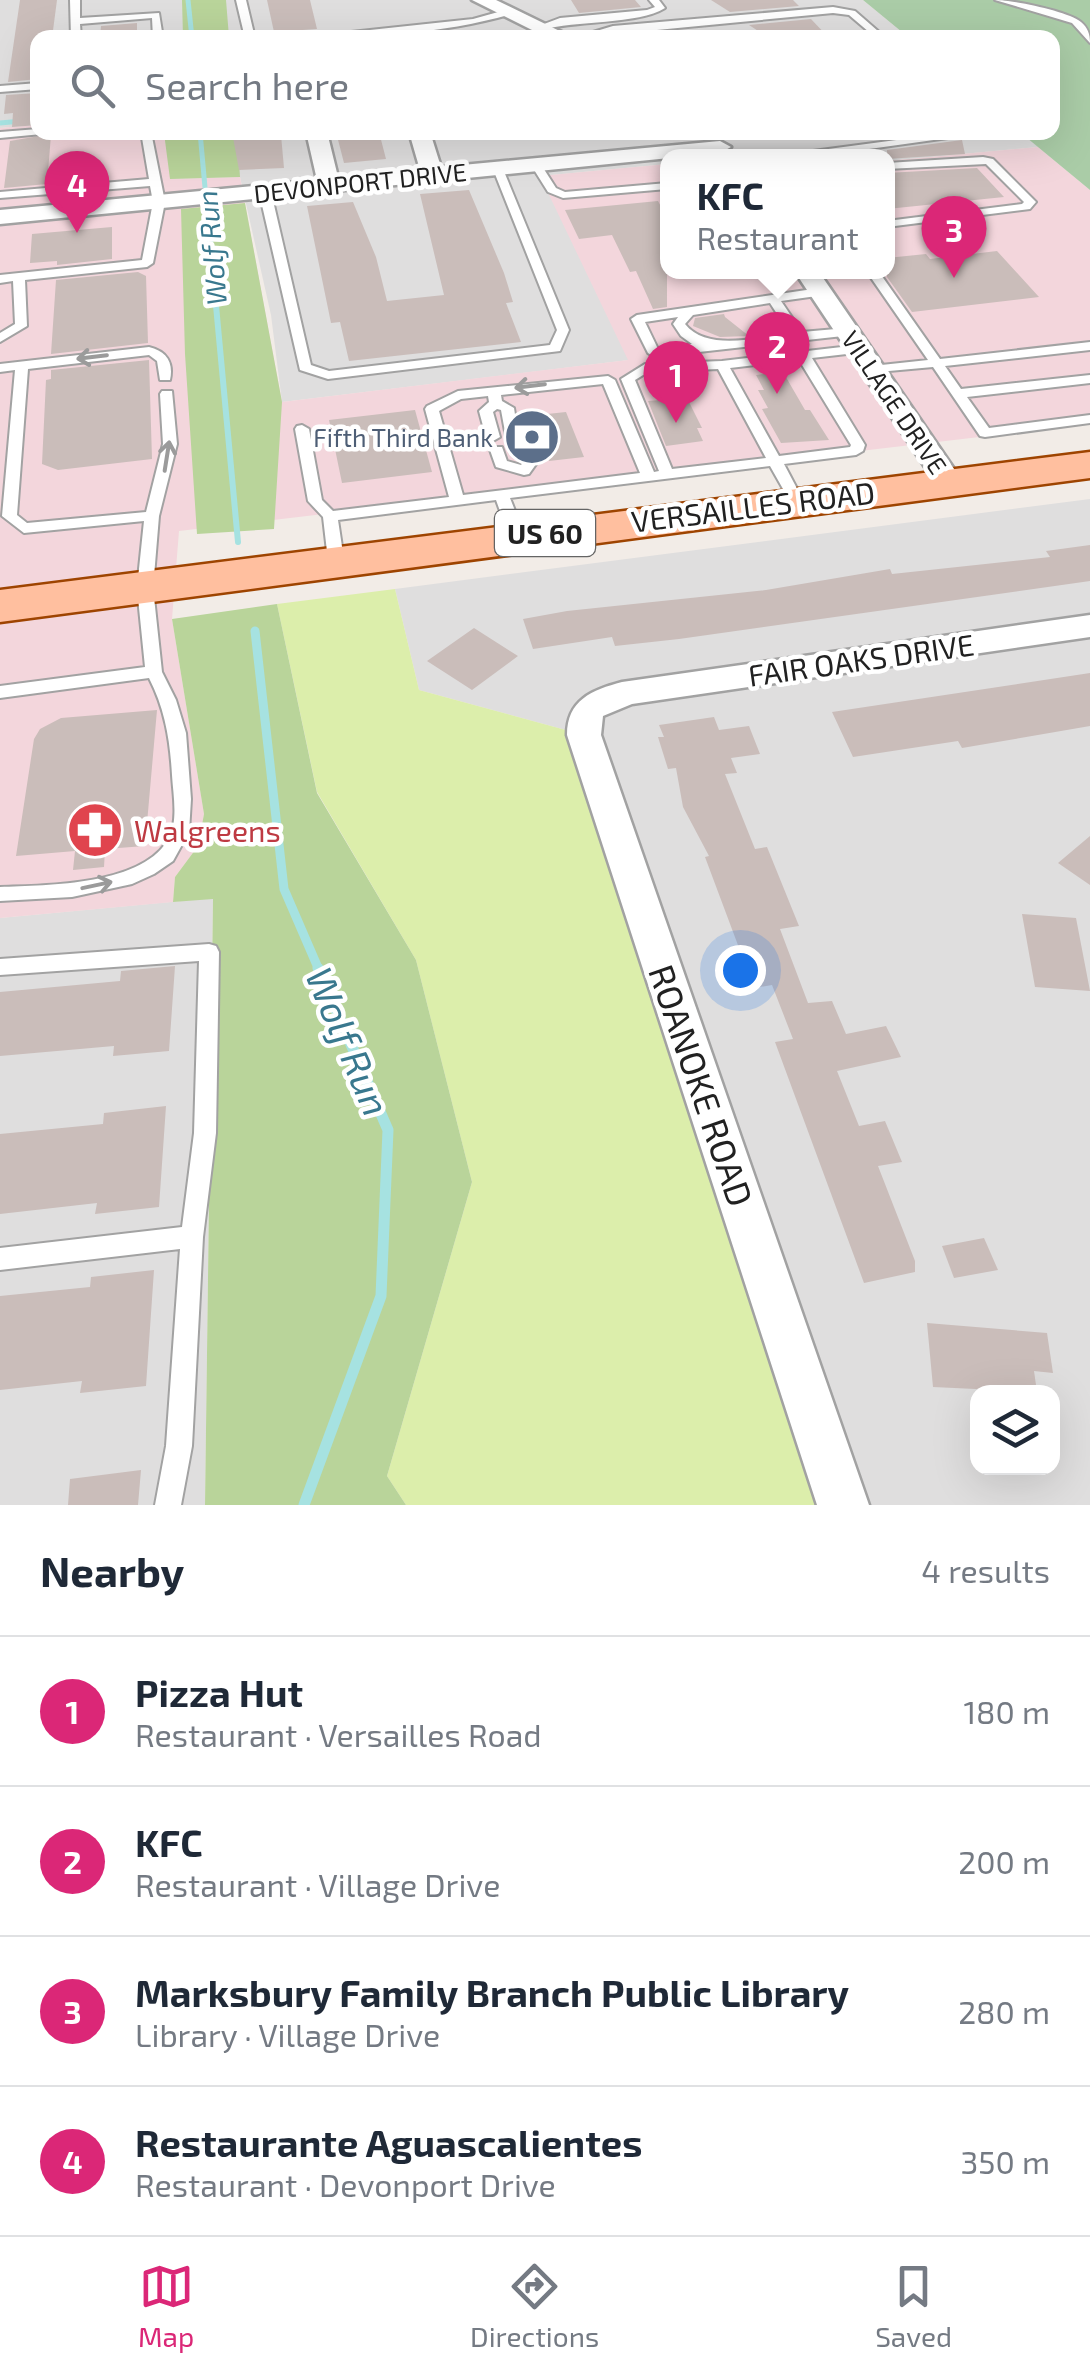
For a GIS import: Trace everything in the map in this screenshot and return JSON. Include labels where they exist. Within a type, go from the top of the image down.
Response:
[{"type":"main road","name":"VERSAILLES ROAD","points":[[0,606],[145,588],[333,538],[786,481],[949,482],[1090,465]]},
{"type":"street","points":[[502,5],[548,30]]},
{"type":"street","points":[[318,140],[329,186]]},
{"type":"street","points":[[422,140],[433,175]]},
{"type":"street","name":"DEVONPORT DRIVE","points":[[682,149],[718,145]]},
{"type":"street","name":"DEVONPORT DRIVE","points":[[0,217],[156,192],[188,199],[660,151]]},
{"type":"street","name":"VILLAGE DRIVE","points":[[813,282],[949,482]]},
{"type":"street","name":"FAIR OAKS DRIVE","points":[[632,692],[1090,626]]},
{"type":"street","name":"ROANOKE ROAD","points":[[632,692],[592,705],[585,716],[584,735],[848,1504]]},
{"type":"lane","points":[[75,0],[76,30]]},
{"type":"lane","points":[[156,0],[157,30]]},
{"type":"lane","points":[[241,0],[248,30]]},
{"type":"lane","points":[[556,30],[560,21],[656,12],[660,8],[654,0]]},
{"type":"lane","points":[[1000,0],[1075,21],[1090,19]]},
{"type":"lane","points":[[386,30],[474,22],[502,5]]},
{"type":"lane","points":[[609,30],[833,10],[852,13],[872,30]]},
{"type":"lane","points":[[76,21],[156,15]]},
{"type":"lane","points":[[1075,21],[1090,40]]},
{"type":"lane","points":[[0,89],[30,87]]},
{"type":"lane","points":[[0,134],[30,132]]},
{"type":"lane","points":[[0,279],[147,263],[156,192],[147,140]]},
{"type":"lane","points":[[853,149],[923,140]]},
{"type":"lane","points":[[895,166],[983,160],[1030,202],[1026,208],[895,223]]},
{"type":"lane","points":[[536,165],[552,190],[563,195],[660,187]]},
{"type":"lane","points":[[265,192],[304,366],[328,375],[555,348],[560,342],[563,330],[498,169]]},
{"type":"lane","points":[[0,195],[156,192]]},
{"type":"lane","points":[[0,338],[21,326],[19,277]]},
{"type":"lane","points":[[878,279],[985,432],[1090,419]]},
{"type":"lane","points":[[813,282],[774,300],[637,319],[654,352],[798,336],[859,351],[937,363],[1090,346]]},
{"type":"lane","points":[[774,300],[798,336]]},
{"type":"lane","points":[[687,314],[679,324],[685,334],[694,342],[712,345]]},
{"type":"lane","points":[[667,474],[628,379],[645,368],[859,351]]},
{"type":"lane","points":[[0,368],[149,352],[157,353],[163,360],[170,444],[152,516],[145,588],[154,672],[176,710],[182,785],[179,837],[158,863],[124,879],[68,890],[0,894]]},
{"type":"lane","points":[[302,430],[315,502],[333,538],[457,500],[510,516],[531,491],[649,476],[786,481],[856,450],[858,445],[803,356]]},
{"type":"lane","points":[[722,364],[786,481]]},
{"type":"lane","points":[[22,366],[9,516],[13,522],[24,528],[152,516]]},
{"type":"lane","points":[[457,500],[432,408],[458,395],[499,400],[602,378],[608,380],[649,476]]},
{"type":"lane","points":[[957,394],[1090,379]]},
{"type":"lane","points":[[499,400],[519,440],[531,491]]},
{"type":"lane","points":[[499,400],[486,411],[501,464],[524,470]]},
{"type":"lane","points":[[0,692],[154,672]]},
{"type":"lane","points":[[0,967],[209,952],[205,1133],[192,1237],[179,1446],[168,1505]]},
{"type":"lane","points":[[0,1259],[192,1237]]},
{"type":"shaded area","points":[[0,0],[863,0],[899,30],[30,30],[30,126],[0,128]]},
{"type":"shaded area","points":[[30,126],[30,140],[165,140],[171,179],[240,177],[282,402],[628,360],[540,176],[660,165],[660,279],[895,279],[895,160],[1038,147],[1090,190],[1090,424],[179,531],[172,619],[204,814],[198,846],[175,877],[173,902],[0,918],[0,128]]},
{"type":"shaded area","points":[[165,140],[1030,140],[1038,147],[895,160],[895,149],[660,149],[660,165],[541,176],[629,360],[282,402],[271,315],[240,177],[170,179]]},
{"type":"shaded area","points":[[1090,499],[1090,1505],[846,1505],[584,735],[419,690],[395,589]]},
{"type":"shaded area","points":[[213,898],[205,1505],[0,1505],[0,918]]},
{"type":"green space","points":[[182,0],[226,0],[228,30],[183,30]]},
{"type":"green space","points":[[863,0],[1090,0],[1090,190],[1029,140],[1060,140],[1060,30],[899,30]]},
{"type":"green space","points":[[165,140],[237,140],[240,177],[170,179]]},
{"type":"green space","points":[[245,203],[282,402],[274,529],[197,534],[185,354],[181,209]]},
{"type":"green space","points":[[395,589],[419,690],[584,735],[843,1505],[406,1505],[387,1476],[472,1182],[416,960],[317,792],[277,604]]},
{"type":"green space","points":[[277,604],[317,793],[416,960],[472,1182],[387,1476],[406,1505],[205,1505],[213,899],[173,902],[175,877],[198,846],[204,814],[172,619]]},
{"type":"building","points":[[20,0],[57,0],[53,30],[30,30],[30,80],[8,82]]},
{"type":"building","points":[[267,0],[310,0],[317,29],[274,30]]},
{"type":"building","points":[[571,0],[635,0],[641,7],[579,13]]},
{"type":"building","points":[[711,0],[793,0],[799,6],[730,12]]},
{"type":"building","points":[[811,19],[821,30],[757,30],[749,25]]},
{"type":"building","points":[[137,23],[137,30],[101,30],[101,26]]},
{"type":"building","points":[[30,94],[30,126],[12,127],[13,113],[4,114],[6,95]]},
{"type":"building","points":[[51,140],[47,184],[4,188],[10,141]]},
{"type":"building","points":[[233,140],[281,140],[284,168],[239,170]]},
{"type":"building","points":[[338,140],[381,140],[386,159],[344,163]]},
{"type":"building","points":[[962,140],[965,154],[895,158],[894,149]]},
{"type":"building","points":[[977,168],[1004,197],[895,208],[895,173]]},
{"type":"building","points":[[469,190],[504,273],[513,302],[506,303],[521,342],[349,361],[340,322],[331,323],[307,206],[353,202],[376,257],[387,301],[444,295],[420,194]]},
{"type":"building","points":[[658,201],[660,279],[667,279],[667,307],[653,309],[636,271],[630,272],[612,235],[579,239],[565,210]]},
{"type":"building","points":[[112,227],[112,259],[57,265],[57,261],[30,263],[32,234]]},
{"type":"building","points":[[997,251],[1039,297],[912,312],[888,279],[895,279],[895,257],[926,254],[930,259]]},
{"type":"building","points":[[138,272],[146,276],[148,343],[51,354],[56,280]]},
{"type":"building","points":[[724,314],[749,336],[720,337],[693,326],[695,318]]},
{"type":"building","points":[[149,360],[152,459],[58,470],[42,464],[46,380],[51,379],[51,370]]},
{"type":"building","points":[[783,372],[805,410],[810,410],[829,440],[781,443],[762,409],[768,408],[758,390],[764,390],[756,375]]},
{"type":"building","points":[[687,398],[702,428],[697,428],[703,441],[666,446],[648,401]]},
{"type":"building","points":[[415,410],[432,472],[342,483],[329,420]]},
{"type":"building","name":"Fifth Third Bank","points":[[566,412],[584,457],[549,461],[545,449],[539,450],[536,443],[527,439],[519,417]]},
{"type":"building","points":[[1090,545],[1090,581],[679,639],[615,646],[612,637],[533,649],[523,619],[766,590],[890,569],[892,574],[1050,557],[1046,551]]},
{"type":"building","points":[[474,628],[518,656],[472,690],[427,661]]},
{"type":"building","points":[[1090,673],[1090,726],[962,748],[958,741],[853,757],[832,712]]},
{"type":"building","name":"Walgreens","points":[[157,710],[145,846],[105,849],[104,867],[73,870],[75,851],[16,856],[34,739],[40,729],[61,718]]},
{"type":"building","points":[[714,717],[719,730],[749,726],[760,754],[731,758],[737,773],[725,774],[755,849],[767,847],[799,926],[780,929],[808,1003],[832,1001],[846,1034],[886,1026],[901,1057],[837,1071],[859,1126],[885,1121],[902,1162],[878,1166],[915,1261],[915,1272],[864,1283],[775,1042],[793,1039],[772,985],[754,988],[705,857],[709,856],[683,807],[676,768],[668,769],[658,737],[664,737],[659,725]]},
{"type":"building","points":[[1090,836],[1090,885],[1058,863]]},
{"type":"building","points":[[1022,914],[1076,918],[1090,991],[1035,987]]},
{"type":"building","points":[[175,966],[169,1051],[113,1056],[114,1046],[0,1056],[0,992],[120,981],[121,971]]},
{"type":"building","points":[[166,1106],[159,1207],[95,1214],[97,1203],[0,1214],[0,1134],[103,1124],[104,1113]]},
{"type":"building","points":[[984,1238],[998,1270],[954,1278],[942,1246]]},
{"type":"building","points":[[154,1270],[146,1386],[80,1393],[82,1381],[0,1390],[0,1296],[90,1287],[91,1277]]},
{"type":"building","points":[[927,1323],[1047,1333],[1053,1373],[1034,1371],[1036,1385],[933,1387]]},
{"type":"building","points":[[141,1470],[138,1505],[68,1505],[70,1479]]},
{"type":"waterway","name":"Wolf Run","points":[[188,0],[191,30]]},
{"type":"waterway","points":[[0,123],[22,121]]},
{"type":"waterway","name":"Wolf Run","points":[[201,140],[210,243]]},
{"type":"waterway","name":"Wolf Run","points":[[210,241],[238,542]]},
{"type":"waterway","name":"Wolf Run","points":[[255,631],[284,889],[319,970]]},
{"type":"waterway","name":"Wolf Run","points":[[304,1505],[381,1296],[388,1130],[318,968]]},
{"type":"place","name":"Restaurante Aguascalientes","points":[[77,233]]},
{"type":"place","name":"Marksbury Family Branch Public Library","points":[[954,278]]},
{"type":"place","name":"KFC","points":[[777,394]]},
{"type":"place","name":"Pizza Hut","points":[[676,423]]},
{"type":"place","name":"Fifth Third Bank","points":[[532,437]]},
{"type":"place","name":"Walgreens","points":[[95,830]]}]
